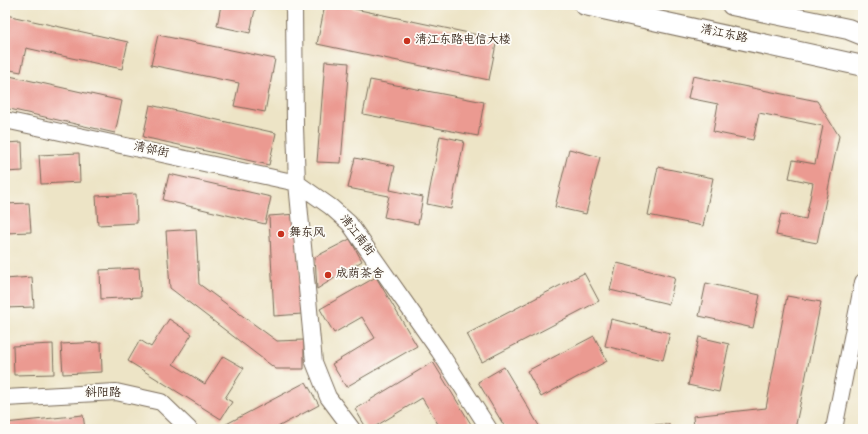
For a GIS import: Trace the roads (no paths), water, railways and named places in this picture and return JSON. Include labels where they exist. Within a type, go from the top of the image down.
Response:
[{"type":"main road","name":"清江东路","points":[[585,5],[863,66]]},
{"type":"main road","points":[[732,5],[848,29],[863,35]]},
{"type":"street","points":[[294,5],[297,183],[314,362],[328,397],[352,429]]},
{"type":"street","name":"清邻街","points":[[5,120],[297,183]]},
{"type":"street","name":"清江南街","points":[[297,183],[331,207],[348,223],[439,351],[489,429]]},
{"type":"street","points":[[834,429],[863,282]]},
{"type":"street","name":"斜阳路","points":[[5,398],[116,392],[161,402],[189,429]]},
{"type":"place","name":"清江东路电信大楼","points":[[407,41]]},
{"type":"place","name":"舞东风","points":[[281,234]]},
{"type":"place","name":"成荫茶舍","points":[[328,275]]}]
